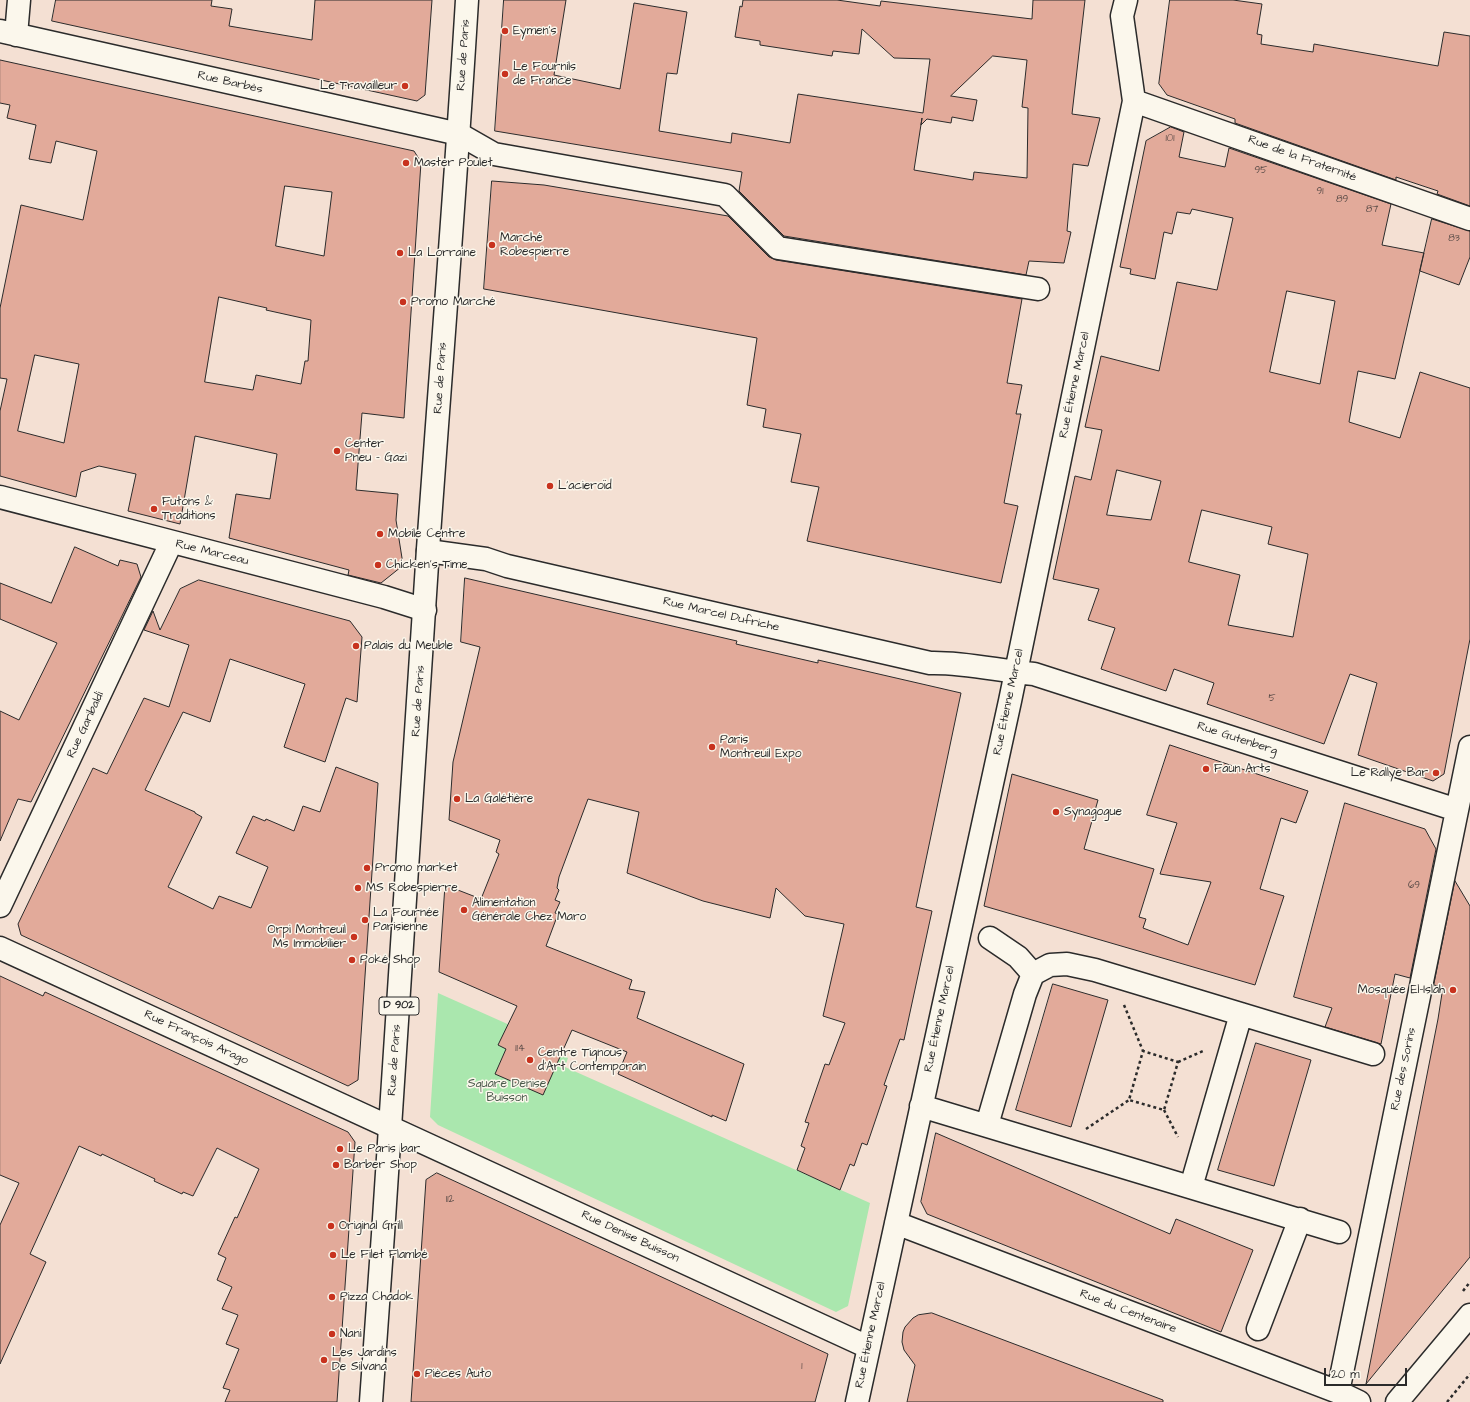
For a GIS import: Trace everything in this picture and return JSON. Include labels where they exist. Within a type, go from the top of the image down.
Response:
[{"type":"street","points":[[8,33],[19,0]]},
{"type":"street","name":"Rue de Paris","points":[[370,1402],[391,1128],[428,552],[459,134],[467,0]]},
{"type":"street","name":"Rue Étienne Marcel","points":[[857,1402],[1016,672],[1134,100],[1122,16],[1122,2]]},
{"type":"street","name":"Rue Barbès","points":[[8,33],[459,134],[494,154],[725,195],[778,248],[1038,289]]},
{"type":"street","name":"Rue de la Fraternité","points":[[1134,100],[1470,219]]},
{"type":"street","name":"Rue Marceau","points":[[0,497],[171,543],[377,595],[425,610]]},
{"type":"street","name":"Rue Garibaldi","points":[[0,906],[171,543]]},
{"type":"street","name":"Rue Marcel Dufriche","points":[[428,552],[486,559],[507,566],[930,663],[951,663],[1016,672]]},
{"type":"street","name":"Rue Gutenberg","points":[[1016,672],[1034,674],[1457,810]]},
{"type":"street","name":"Rue des Sorins","points":[[1338,1392],[1470,747]]},
{"type":"street","points":[[990,938],[1018,956],[1033,974]]},
{"type":"street","name":"Rue François Arago","points":[[0,948],[391,1128]]},
{"type":"street","points":[[987,1125],[1025,994],[1033,974],[1050,965],[1067,964],[1111,974],[1373,1054]]},
{"type":"street","points":[[1191,1187],[1241,1014]]},
{"type":"street","points":[[921,1106],[1339,1232]]},
{"type":"street","name":"Rue Denise Buisson","points":[[391,1128],[868,1347]]},
{"type":"street","points":[[1258,1329],[1300,1220]]},
{"type":"street","name":"Rue du Centenaire","points":[[896,1223],[1338,1392],[1360,1402]]},
{"type":"street","points":[[1397,1402],[1470,1316]]},
{"type":"street","points":[[863,1374],[870,1402]]},
{"type":"path","points":[[1059,1147],[1129,1100],[1143,1051],[1111,974]]},
{"type":"path","points":[[1129,1100],[1164,1110],[1178,1062],[1143,1051]]},
{"type":"path","points":[[1447,1402],[1470,1374]]},
{"type":"green space","name":"Square Denise Buisson","points":[[438,993],[559,1047],[562,1055],[568,1058],[565,1067],[870,1203],[848,1306],[836,1312],[438,1125],[430,1117]]},
{"type":"building","points":[[56,0],[212,0],[211,6],[232,9],[229,26],[312,40],[315,0],[432,0],[425,95],[417,101],[52,21]]},
{"type":"building","points":[[504,0],[566,0],[554,75],[620,89],[634,3],[687,12],[677,74],[667,73],[659,131],[731,143],[732,133],[790,143],[798,94],[923,113],[930,59],[894,58],[862,29],[859,54],[833,51],[832,56],[760,45],[760,41],[735,37],[740,6],[742,7],[743,0],[837,0],[880,6],[881,1],[1032,19],[1033,0],[1085,0],[1072,114],[1100,118],[1088,166],[1073,164],[1067,231],[1071,232],[1064,263],[1029,261],[1026,275],[784,236],[739,191],[742,172],[495,131]],"holes":[[[993,56],[1027,60],[1022,107],[1028,108],[1027,178],[974,172],[973,180],[914,170],[922,118],[921,125],[927,119],[951,123],[952,117],[973,121],[977,100],[951,96]]]},
{"type":"building","points":[[1170,0],[1233,0],[1262,4],[1257,34],[1262,35],[1261,44],[1313,52],[1314,44],[1438,66],[1444,32],[1470,36],[1470,206],[1437,194],[1438,191],[1396,177],[1396,180],[1235,123],[1235,119],[1167,95],[1159,84]]},
{"type":"building","points":[[0,60],[414,151],[421,162],[404,418],[362,413],[356,490],[398,494],[396,520],[402,558],[401,567],[381,583],[348,575],[349,570],[229,538],[236,494],[270,499],[277,454],[195,436],[180,524],[128,511],[136,474],[99,466],[81,472],[76,497],[0,476],[0,411],[7,379],[0,378],[0,308],[21,205],[83,220],[97,151],[56,141],[51,163],[29,159],[36,125],[7,118],[10,105],[0,103]],"holes":[[[285,186],[332,192],[324,256],[276,246]],[[219,297],[267,308],[266,310],[311,320],[308,361],[305,361],[301,384],[256,375],[253,390],[205,382]],[[35,355],[79,364],[64,443],[18,431]]]},
{"type":"building","points":[[1171,127],[1184,132],[1179,157],[1225,167],[1229,148],[1391,204],[1382,245],[1424,253],[1395,379],[1358,371],[1349,422],[1400,438],[1420,372],[1470,388],[1470,639],[1444,774],[1433,781],[1358,755],[1377,683],[1350,674],[1324,744],[1207,704],[1214,683],[1174,669],[1166,691],[1101,669],[1115,628],[1088,620],[1099,589],[1053,579],[1075,476],[1091,480],[1102,430],[1085,427],[1101,356],[1159,371],[1177,282],[1217,290],[1233,218],[1192,209],[1190,214],[1177,212],[1172,234],[1164,232],[1155,279],[1130,274],[1131,269],[1120,267],[1146,141]],"holes":[[[1287,291],[1335,301],[1320,384],[1270,372]],[[1117,470],[1161,481],[1151,520],[1107,515]],[[1202,510],[1272,527],[1268,544],[1308,554],[1293,637],[1228,625],[1240,575],[1189,562]]]},
{"type":"building","points":[[492,181],[544,185],[728,216],[769,257],[776,260],[1022,299],[1007,383],[1022,385],[1016,414],[1021,414],[1004,503],[1018,506],[1001,583],[807,541],[819,487],[791,482],[801,434],[763,427],[766,409],[747,405],[757,338],[484,289]]},
{"type":"building","points":[[1432,219],[1470,231],[1470,257],[1459,285],[1420,271]]},
{"type":"building","points":[[75,547],[118,566],[120,560],[137,564],[141,577],[31,802],[18,799],[0,841],[0,711],[19,720],[57,643],[0,619],[0,583],[51,603]]},
{"type":"building","points":[[465,578],[737,641],[736,644],[818,663],[818,660],[961,693],[916,907],[932,911],[904,1040],[900,1039],[884,1085],[887,1086],[867,1145],[862,1143],[854,1166],[850,1164],[840,1190],[797,1170],[805,1148],[801,1146],[809,1123],[805,1122],[825,1064],[829,1065],[845,1023],[823,1016],[844,924],[805,916],[776,888],[770,918],[703,901],[627,873],[639,812],[588,799],[559,877],[557,888],[559,890],[555,900],[560,902],[555,913],[558,914],[546,946],[632,980],[629,989],[645,992],[637,1018],[744,1064],[726,1121],[712,1115],[712,1117],[618,1074],[627,1052],[572,1030],[543,1095],[495,1074],[506,1049],[498,1045],[517,1006],[439,972],[445,885],[481,899],[499,854],[496,852],[500,840],[449,820],[453,762],[480,647],[461,642]]},
{"type":"building","points":[[199,580],[350,621],[362,637],[357,702],[346,698],[325,762],[284,747],[305,684],[230,659],[210,722],[183,712],[145,790],[195,812],[202,817],[168,887],[213,909],[219,896],[251,908],[268,867],[236,853],[253,816],[265,821],[266,819],[294,831],[303,806],[320,812],[336,767],[378,783],[358,1080],[348,1086],[21,935],[18,924],[93,768],[107,774],[144,698],[169,707],[189,645],[144,630],[153,611],[160,630],[180,589]]},
{"type":"building","points":[[1170,745],[1308,791],[1296,823],[1281,818],[1260,889],[1284,896],[1255,985],[984,906],[1012,774],[1098,800],[1084,849],[1154,869],[1139,917],[1146,919],[1143,928],[1188,945],[1211,882],[1160,874],[1177,823],[1147,815]]},
{"type":"building","points":[[1345,803],[1425,829],[1436,849],[1410,978],[1395,974],[1381,1044],[1325,1027],[1332,1008],[1294,997]]},
{"type":"building","points":[[1455,881],[1470,906],[1470,1257],[1366,1384],[1438,1019],[1443,987],[1434,985]]},
{"type":"building","points":[[0,976],[43,996],[45,992],[348,1132],[355,1142],[337,1402],[225,1402],[230,1390],[223,1388],[239,1349],[226,1344],[238,1315],[222,1309],[232,1287],[217,1280],[226,1258],[218,1254],[235,1217],[237,1218],[259,1169],[217,1148],[193,1196],[183,1192],[182,1194],[154,1181],[155,1179],[102,1154],[101,1156],[79,1146],[30,1254],[46,1262],[0,1364],[0,1225],[19,1183],[0,1175]]},
{"type":"building","points":[[1053,984],[1108,1000],[1071,1127],[1016,1110]]},
{"type":"building","points":[[1256,1043],[1311,1060],[1274,1186],[1218,1170]]},
{"type":"building","points":[[936,1133],[1170,1234],[1176,1219],[1253,1250],[1221,1332],[927,1214],[921,1202]]},
{"type":"building","points":[[437,1173],[828,1354],[815,1402],[411,1402],[426,1180]]},
{"type":"building","points":[[932,1313],[1163,1400],[1163,1402],[907,1402],[915,1365],[904,1350],[902,1342],[903,1332],[905,1327],[913,1318],[918,1315]]},
{"type":"place","name":"Eymen’s","points":[[505,31]]},
{"type":"place","name":"Le Fournils de France","points":[[505,74]]},
{"type":"place","name":"Le Travailleur","points":[[405,86]]},
{"type":"place","name":"Master Poulet","points":[[406,163]]},
{"type":"place","name":"Marché Robespierre","points":[[492,245]]},
{"type":"place","name":"La Lorraine","points":[[400,253]]},
{"type":"place","name":"Promo Marché","points":[[403,302]]},
{"type":"place","name":"Center Pneu - Gazi","points":[[337,451]]},
{"type":"place","name":"L'acieroïd","points":[[550,486]]},
{"type":"place","name":"Futons & Traditions","points":[[154,509]]},
{"type":"place","name":"Mobile Centre","points":[[380,534]]},
{"type":"place","name":"Chicken's Time","points":[[378,565]]},
{"type":"place","name":"Palais du Meuble","points":[[356,646]]},
{"type":"place","name":"Paris Montreuil Expo","points":[[712,747]]},
{"type":"place","name":"Faun Arts","points":[[1206,769]]},
{"type":"place","name":"Le Rallye Bar","points":[[1436,773]]},
{"type":"place","name":"La Galétière","points":[[457,799]]},
{"type":"place","name":"Synagogue","points":[[1056,812]]},
{"type":"place","name":"Promo market","points":[[367,868]]},
{"type":"place","name":"MS Robespierre","points":[[358,888]]},
{"type":"place","name":"Alimentation Générale Chez Maro","points":[[464,910]]},
{"type":"place","name":"La Fournée Parisienne","points":[[365,920]]},
{"type":"place","name":"Orpi Montreuil Ms Immobilier","points":[[354,937]]},
{"type":"place","name":"Poké Shop","points":[[352,960]]},
{"type":"place","name":"Mosquée El-Islah","points":[[1453,990]]},
{"type":"place","name":"Centre Tignous d'Art Contemporain","points":[[530,1060]]},
{"type":"place","name":"Le Paris bar","points":[[340,1149]]},
{"type":"place","name":"Barber Shop","points":[[336,1165]]},
{"type":"place","name":"Original Grill","points":[[331,1226]]},
{"type":"place","name":"Le Filet Flambé","points":[[333,1255]]},
{"type":"place","name":"Pizza Chadok","points":[[332,1297]]},
{"type":"place","name":"Nani","points":[[332,1334]]},
{"type":"place","name":"Les Jardins De Silvana","points":[[324,1360]]},
{"type":"place","name":"Pièces Auto","points":[[417,1374]]}]
